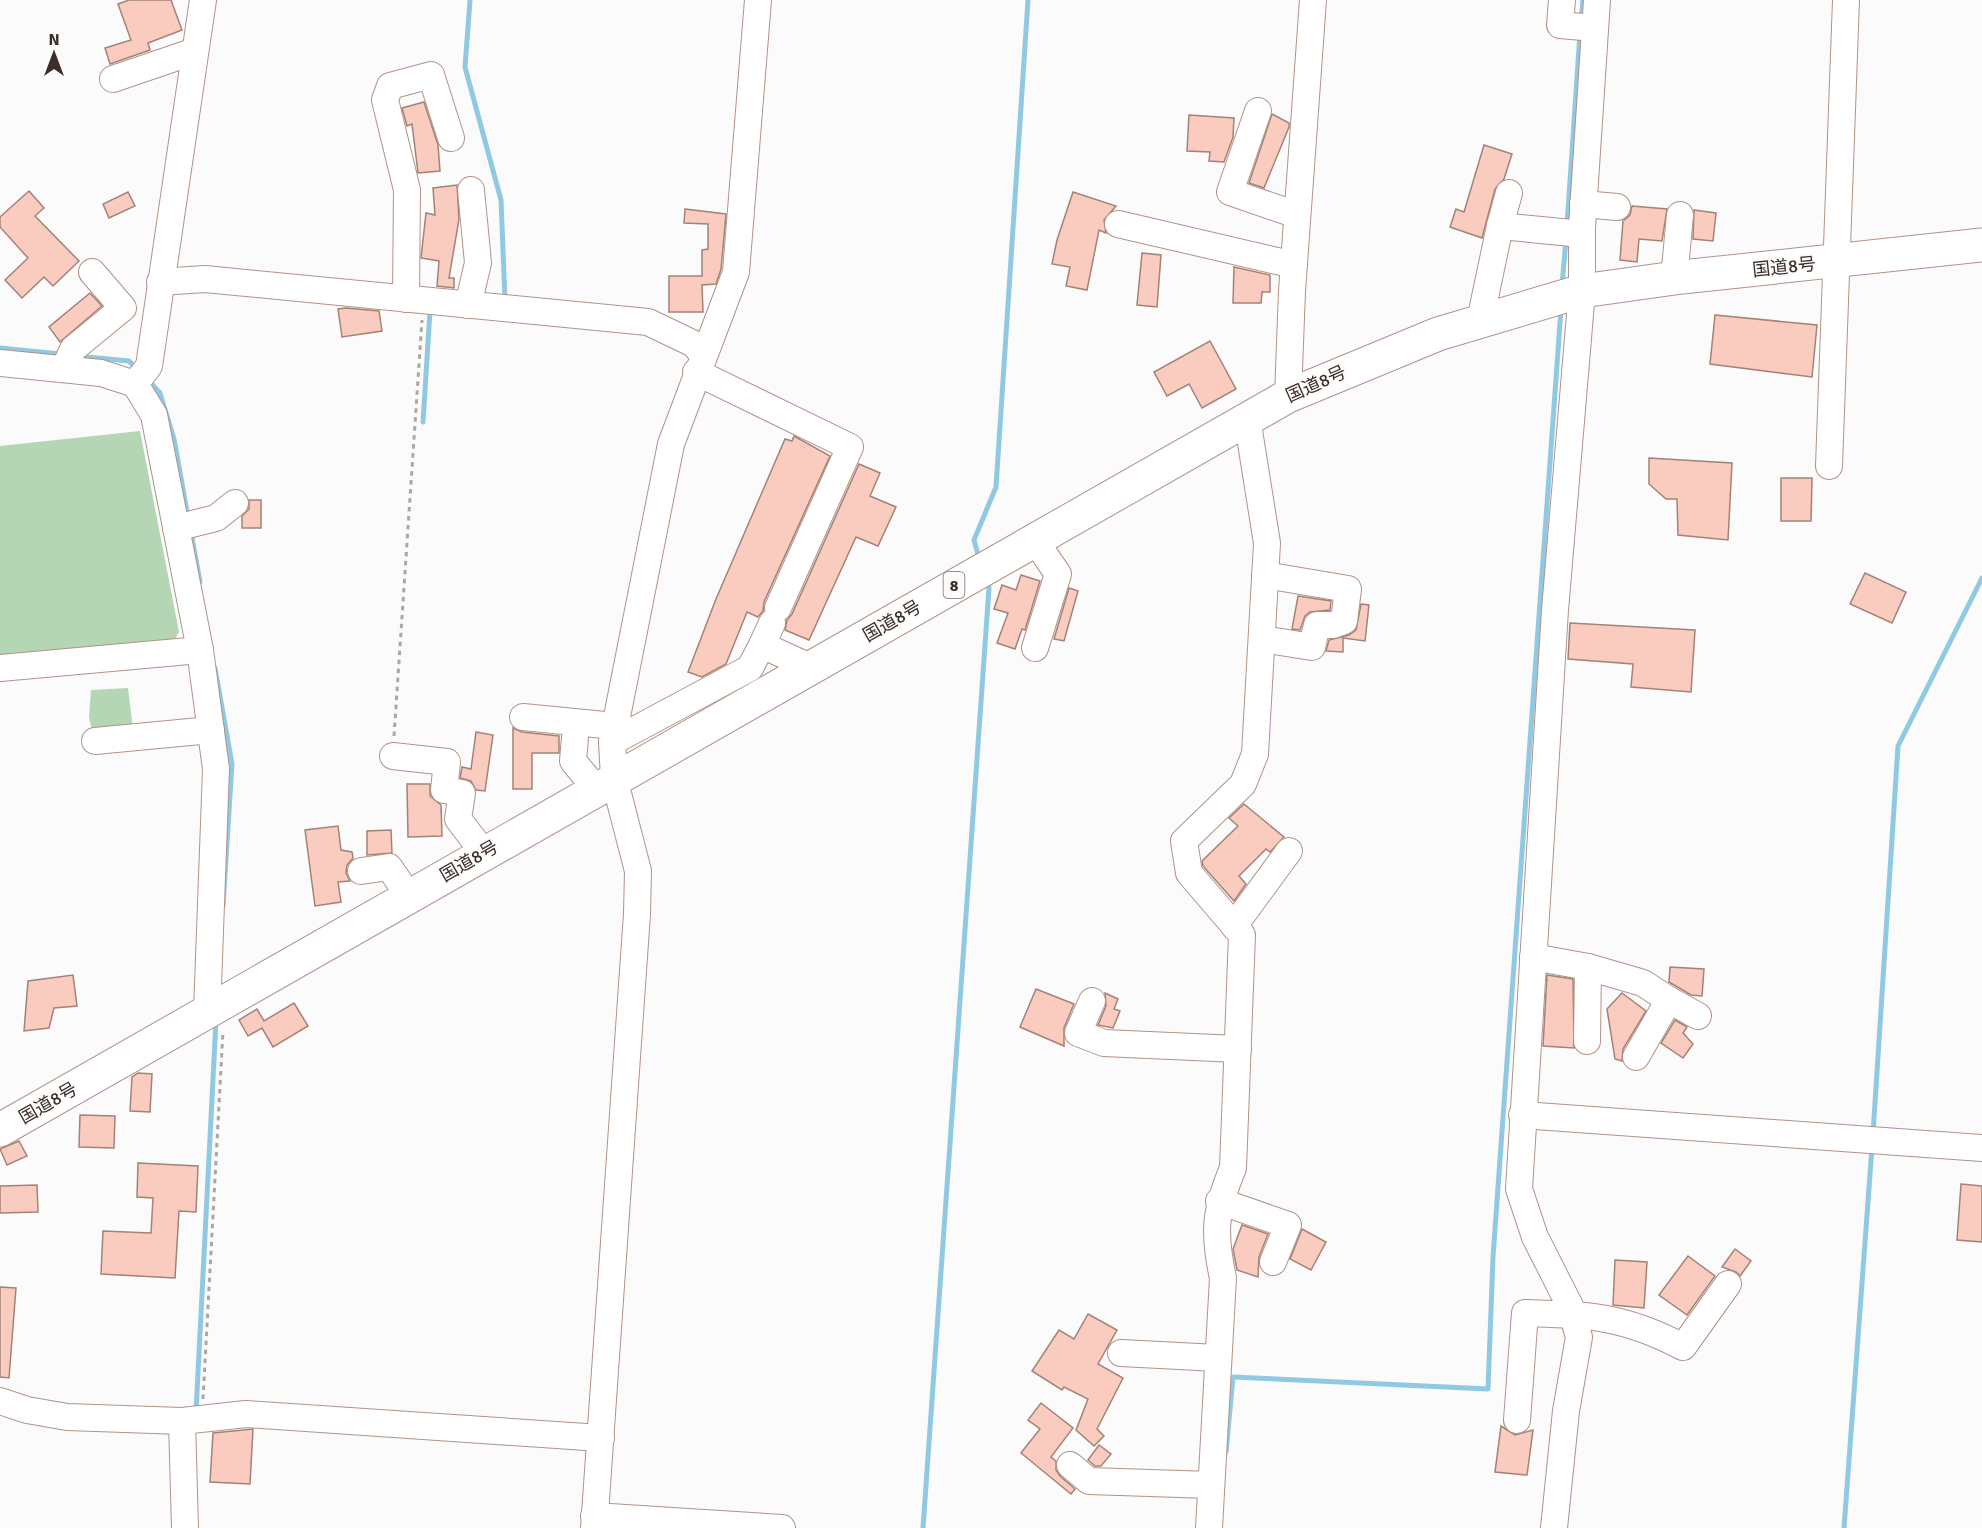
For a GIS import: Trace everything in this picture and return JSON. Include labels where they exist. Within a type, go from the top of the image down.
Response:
[{"type":"highway","name":"国道8号","points":[[0,1130],[605,783],[1288,396],[1376,357],[1480,321],[1582,291],[1982,245]]},
{"type":"street","points":[[135,384],[149,366],[203,0]]},
{"type":"street","points":[[758,0],[736,272],[699,363],[671,444],[605,783],[638,871],[637,914],[594,1522],[782,1528]]},
{"type":"street","points":[[1288,396],[1297,215],[1313,0]]},
{"type":"street","points":[[1562,0],[1560,25],[1595,28]]},
{"type":"street","points":[[1554,1528],[1566,1411],[1579,1337],[1572,1314],[1535,1238],[1518,1189],[1555,610],[1582,291],[1583,204],[1597,0]]},
{"type":"street","points":[[1830,466],[1846,0]]},
{"type":"street","points":[[113,79],[195,51]]},
{"type":"street","points":[[415,300],[407,190],[385,100],[390,86],[431,75],[451,138]]},
{"type":"street","points":[[1258,111],[1230,192],[1297,215]]},
{"type":"street","points":[[468,305],[478,264],[471,190]]},
{"type":"street","points":[[1480,321],[1509,193]]},
{"type":"street","points":[[1583,204],[1617,207]]},
{"type":"street","points":[[1674,279],[1680,214]]},
{"type":"street","points":[[1118,224],[1294,265]]},
{"type":"street","points":[[1500,226],[1582,234]]},
{"type":"street","points":[[64,369],[73,349],[123,308],[92,272]]},
{"type":"street","points":[[160,282],[205,279],[648,322],[694,344],[699,363],[850,447],[750,668],[613,734],[523,717]]},
{"type":"street","points":[[0,363],[101,373],[135,384],[154,415],[200,650],[216,769],[216,1007]]},
{"type":"street","points":[[1209,1528],[1223,1278],[1216,1244],[1220,1201],[1233,1168],[1242,935],[1189,873],[1184,842],[1243,784],[1255,754],[1267,543],[1247,418]]},
{"type":"street","points":[[176,528],[216,518],[235,503]]},
{"type":"street","points":[[1034,539],[1059,574],[1035,648]]},
{"type":"street","points":[[1262,639],[1312,647],[1317,626],[1333,626],[1344,621],[1348,589],[1265,575]]},
{"type":"street","points":[[771,625],[810,667]]},
{"type":"street","points":[[0,668],[200,650]]},
{"type":"street","points":[[94,741],[211,730]]},
{"type":"street","points":[[574,737],[573,761],[605,783]]},
{"type":"street","points":[[393,756],[447,762],[444,790],[462,793],[458,819],[484,853]]},
{"type":"street","points":[[1234,926],[1289,851]]},
{"type":"street","points":[[361,871],[389,867],[409,896]]},
{"type":"street","points":[[1533,957],[1588,967],[1643,983],[1698,1016]]},
{"type":"street","points":[[1587,1041],[1588,967]]},
{"type":"street","points":[[1636,1057],[1669,1000]]},
{"type":"street","points":[[1092,1001],[1078,1033],[1104,1043],[1238,1049]]},
{"type":"street","points":[[1521,1115],[1982,1148]]},
{"type":"street","points":[[1220,1201],[1288,1225],[1273,1262]]},
{"type":"street","points":[[1517,1420],[1525,1313],[1593,1315],[1648,1328],[1683,1347],[1728,1284]]},
{"type":"street","points":[[1121,1353],[1218,1358]]},
{"type":"street","points":[[0,1401],[27,1410],[67,1417],[192,1420],[246,1414],[601,1438]]},
{"type":"street","points":[[185,1528],[192,1420]]},
{"type":"street","points":[[1070,1465],[1089,1481],[1211,1485]]},
{"type":"path","points":[[393,756],[415,300]]},
{"type":"path","points":[[192,1420],[216,1007]]},
{"type":"green space","points":[[140,431],[179,632],[173,643],[0,658],[0,446]]},
{"type":"green space","points":[[128,688],[134,737],[95,741],[89,718],[91,690]]},
{"type":"building","points":[[129,0],[171,0],[182,30],[148,43],[150,50],[110,64],[105,48],[131,40],[118,4]]},
{"type":"building","points":[[424,102],[438,145],[440,171],[418,173],[412,124],[407,126],[402,108]]},
{"type":"building","points":[[1272,114],[1289,123],[1289,127],[1264,188],[1249,183]]},
{"type":"building","points":[[1189,115],[1234,118],[1233,137],[1224,162],[1209,161],[1210,152],[1187,151]]},
{"type":"building","points":[[1484,145],[1512,154],[1504,179],[1495,189],[1482,238],[1450,227],[1456,209],[1464,212]]},
{"type":"building","points":[[457,185],[459,219],[449,278],[454,278],[454,288],[437,286],[439,261],[421,258],[426,213],[435,215],[433,188]]},
{"type":"building","points":[[29,191],[44,208],[35,216],[79,261],[53,286],[44,277],[22,298],[5,280],[28,258],[0,227],[0,217]]},
{"type":"building","points":[[128,192],[135,206],[109,218],[103,204]]},
{"type":"building","points":[[1073,192],[1116,206],[1104,220],[1106,233],[1099,230],[1087,290],[1066,286],[1070,267],[1052,264],[1057,240]]},
{"type":"building","points":[[1632,206],[1667,209],[1662,241],[1639,239],[1637,262],[1620,260],[1623,221],[1630,215]]},
{"type":"building","points":[[685,209],[726,214],[721,269],[716,284],[702,285],[703,312],[669,312],[669,276],[702,276],[702,250],[708,249],[708,224],[684,223]]},
{"type":"building","points":[[1694,210],[1716,213],[1713,241],[1693,239]]},
{"type":"building","points":[[1142,253],[1161,255],[1157,307],[1137,305]]},
{"type":"building","points":[[1234,267],[1270,275],[1270,292],[1262,292],[1261,303],[1233,303]]},
{"type":"building","points":[[90,293],[102,306],[60,342],[49,327]]},
{"type":"building","points":[[338,309],[379,311],[382,331],[342,337]]},
{"type":"building","points":[[1715,315],[1817,325],[1812,377],[1710,364]]},
{"type":"building","points":[[1210,341],[1236,389],[1202,408],[1189,384],[1167,396],[1154,372]]},
{"type":"building","points":[[794,436],[830,456],[764,602],[763,611],[758,617],[747,612],[726,664],[702,677],[688,672],[716,599],[785,439],[792,441]]},
{"type":"building","points":[[1649,458],[1732,463],[1728,540],[1678,535],[1677,499],[1666,499],[1649,484]]},
{"type":"building","points":[[859,464],[880,473],[870,496],[896,507],[878,546],[856,537],[809,640],[785,630],[787,620],[792,614]]},
{"type":"building","points":[[1781,478],[1812,478],[1811,521],[1781,521]]},
{"type":"building","points":[[249,500],[261,500],[261,528],[242,528],[242,516],[249,509]]},
{"type":"building","points":[[1865,573],[1906,592],[1892,623],[1850,604]]},
{"type":"building","points":[[1021,575],[1040,581],[1025,630],[1022,629],[1015,649],[997,643],[1008,613],[994,609],[1002,585],[1016,590]]},
{"type":"building","points":[[1069,588],[1078,591],[1064,641],[1054,639]]},
{"type":"building","points":[[1298,596],[1331,601],[1330,610],[1310,612],[1305,616],[1300,630],[1292,629]]},
{"type":"building","points":[[1361,604],[1369,605],[1365,641],[1343,638],[1343,652],[1326,651],[1329,640],[1349,635],[1356,630]]},
{"type":"building","points":[[1570,623],[1695,630],[1691,692],[1631,687],[1633,664],[1568,659]]},
{"type":"building","points":[[513,728],[522,732],[559,736],[559,753],[532,753],[532,789],[513,789]]},
{"type":"building","points":[[476,732],[493,735],[485,791],[476,790],[471,781],[460,778],[462,767],[471,769]]},
{"type":"building","points":[[407,784],[430,784],[430,796],[441,805],[442,836],[408,837]]},
{"type":"building","points":[[1244,804],[1284,837],[1270,852],[1266,849],[1239,876],[1246,884],[1234,901],[1203,866],[1202,861],[1238,826],[1229,818]]},
{"type":"building","points":[[338,826],[341,850],[352,852],[353,858],[347,865],[346,873],[350,881],[338,882],[341,902],[315,906],[305,830]]},
{"type":"building","points":[[391,830],[392,853],[367,855],[367,831]]},
{"type":"building","points":[[1670,967],[1704,969],[1702,996],[1691,995],[1669,982]]},
{"type":"building","points":[[73,975],[77,1006],[54,1008],[49,1028],[24,1031],[28,981]]},
{"type":"building","points":[[1547,975],[1573,979],[1574,1048],[1543,1046]]},
{"type":"building","points":[[1036,989],[1074,1004],[1064,1028],[1064,1046],[1020,1027]]},
{"type":"building","points":[[1105,993],[1118,999],[1114,1009],[1120,1011],[1113,1028],[1098,1025],[1106,1006]]},
{"type":"building","points":[[1622,993],[1646,1011],[1623,1049],[1622,1061],[1615,1059],[1607,1009]]},
{"type":"building","points":[[294,1003],[308,1026],[273,1047],[262,1028],[248,1036],[239,1020],[257,1009],[264,1021]]},
{"type":"building","points":[[1675,1020],[1687,1027],[1683,1033],[1693,1044],[1683,1058],[1661,1043]]},
{"type":"building","points":[[138,1073],[152,1074],[150,1112],[130,1111],[132,1077]]},
{"type":"building","points":[[80,1115],[115,1116],[114,1148],[79,1147]]},
{"type":"building","points":[[19,1141],[27,1156],[7,1165],[0,1149]]},
{"type":"building","points":[[138,1163],[198,1166],[196,1212],[179,1211],[175,1278],[101,1274],[103,1231],[151,1233],[153,1198],[137,1197]]},
{"type":"building","points":[[1961,1184],[1982,1186],[1982,1242],[1957,1240]]},
{"type":"building","points":[[37,1185],[38,1212],[0,1213],[0,1186]]},
{"type":"building","points":[[1242,1225],[1268,1234],[1259,1257],[1258,1277],[1237,1270],[1233,1249]]},
{"type":"building","points":[[1302,1229],[1326,1242],[1311,1270],[1290,1259]]},
{"type":"building","points":[[1735,1249],[1751,1261],[1740,1276],[1722,1267]]},
{"type":"building","points":[[1688,1256],[1715,1276],[1687,1315],[1659,1295]]},
{"type":"building","points":[[1615,1260],[1647,1262],[1644,1308],[1613,1305]]},
{"type":"building","points":[[0,1287],[16,1288],[9,1378],[0,1377]]},
{"type":"building","points":[[1088,1314],[1117,1330],[1098,1364],[1123,1378],[1097,1429],[1104,1436],[1094,1446],[1076,1430],[1088,1399],[1064,1387],[1062,1390],[1032,1371],[1059,1330],[1074,1339]]},
{"type":"building","points":[[1041,1403],[1073,1428],[1051,1457],[1056,1461],[1056,1470],[1060,1476],[1075,1489],[1071,1494],[1021,1453],[1040,1429],[1028,1420]]},
{"type":"building","points":[[1501,1426],[1515,1435],[1533,1430],[1527,1475],[1495,1472]]},
{"type":"building","points":[[253,1429],[250,1484],[210,1482],[213,1433]]},
{"type":"building","points":[[1099,1445],[1111,1454],[1101,1466],[1095,1466],[1088,1460]]},
{"type":"waterway","points":[[470,0],[465,67],[501,200],[505,300]]},
{"type":"waterway","points":[[979,558],[974,540],[996,487],[1028,0]]},
{"type":"waterway","points":[[1581,21],[1583,0]]},
{"type":"waterway","points":[[1567,225],[1580,33]]},
{"type":"waterway","points":[[1562,285],[1566,240]]},
{"type":"waterway","points":[[1226,1452],[1233,1377],[1488,1389],[1493,1257],[1561,309]]},
{"type":"waterway","points":[[423,422],[430,311],[434,311]]},
{"type":"waterway","points":[[0,348],[61,354]]},
{"type":"waterway","points":[[77,356],[129,361],[138,371]]},
{"type":"waterway","points":[[147,379],[160,393],[174,439],[188,517]]},
{"type":"waterway","points":[[191,532],[200,582]]},
{"type":"waterway","points":[[1873,1134],[1898,746],[1982,578]]},
{"type":"waterway","points":[[923,1528],[989,588],[987,581]]},
{"type":"waterway","points":[[215,668],[232,764],[223,906]]},
{"type":"waterway","points":[[196,1412],[216,1020]]},
{"type":"waterway","points":[[1844,1528],[1872,1147]]}]
